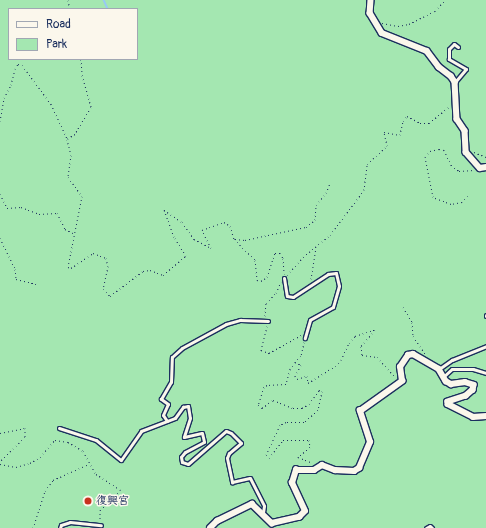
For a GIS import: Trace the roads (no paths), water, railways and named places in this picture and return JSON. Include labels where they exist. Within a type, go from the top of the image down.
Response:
[{"type":"street","points":[[371,0],[370,13],[382,33],[388,38],[427,51],[439,67],[451,76],[455,82],[457,119],[465,131],[464,147],[466,152],[483,168]]},
{"type":"street","points":[[210,528],[217,521],[252,504],[263,512],[272,523],[276,524],[303,515],[305,511],[292,477],[296,470],[314,470],[316,467],[322,466],[335,470],[354,471],[359,468],[370,442],[360,411],[402,381],[400,367],[408,355],[413,354],[434,365],[439,369],[443,377],[451,384],[465,382],[474,385],[473,390],[466,396],[448,402],[448,404],[473,417],[486,416]]},
{"type":"lane","points":[[455,82],[466,69],[449,59],[449,49],[454,44],[458,47]]},
{"type":"lane","points":[[284,278],[287,296],[293,297],[310,284],[328,274],[336,273],[339,286],[333,307],[310,320],[305,338]]},
{"type":"lane","points":[[167,421],[163,415],[168,404],[160,399],[171,382],[172,357],[182,348],[226,324],[240,320],[268,321]]},
{"type":"lane","points":[[439,369],[452,360],[486,346]]},
{"type":"lane","points":[[443,377],[452,369],[473,369],[486,373]]},
{"type":"lane","points":[[59,428],[96,440],[121,460],[141,431],[175,418],[183,407],[188,406],[190,423],[184,437],[202,433],[205,437],[204,442],[181,457],[182,462],[188,464],[226,431],[237,438],[241,443],[229,452],[227,458],[232,482],[250,478],[264,506],[263,512]]},
{"type":"lane","points":[[60,528],[61,525],[70,522],[101,525]]},
{"type":"lane","points":[[426,528],[430,526],[432,528]]},
{"type":"waterway","points":[[104,0],[108,8]]},
{"type":"place","name":"復興宮","points":[[88,501]]}]
